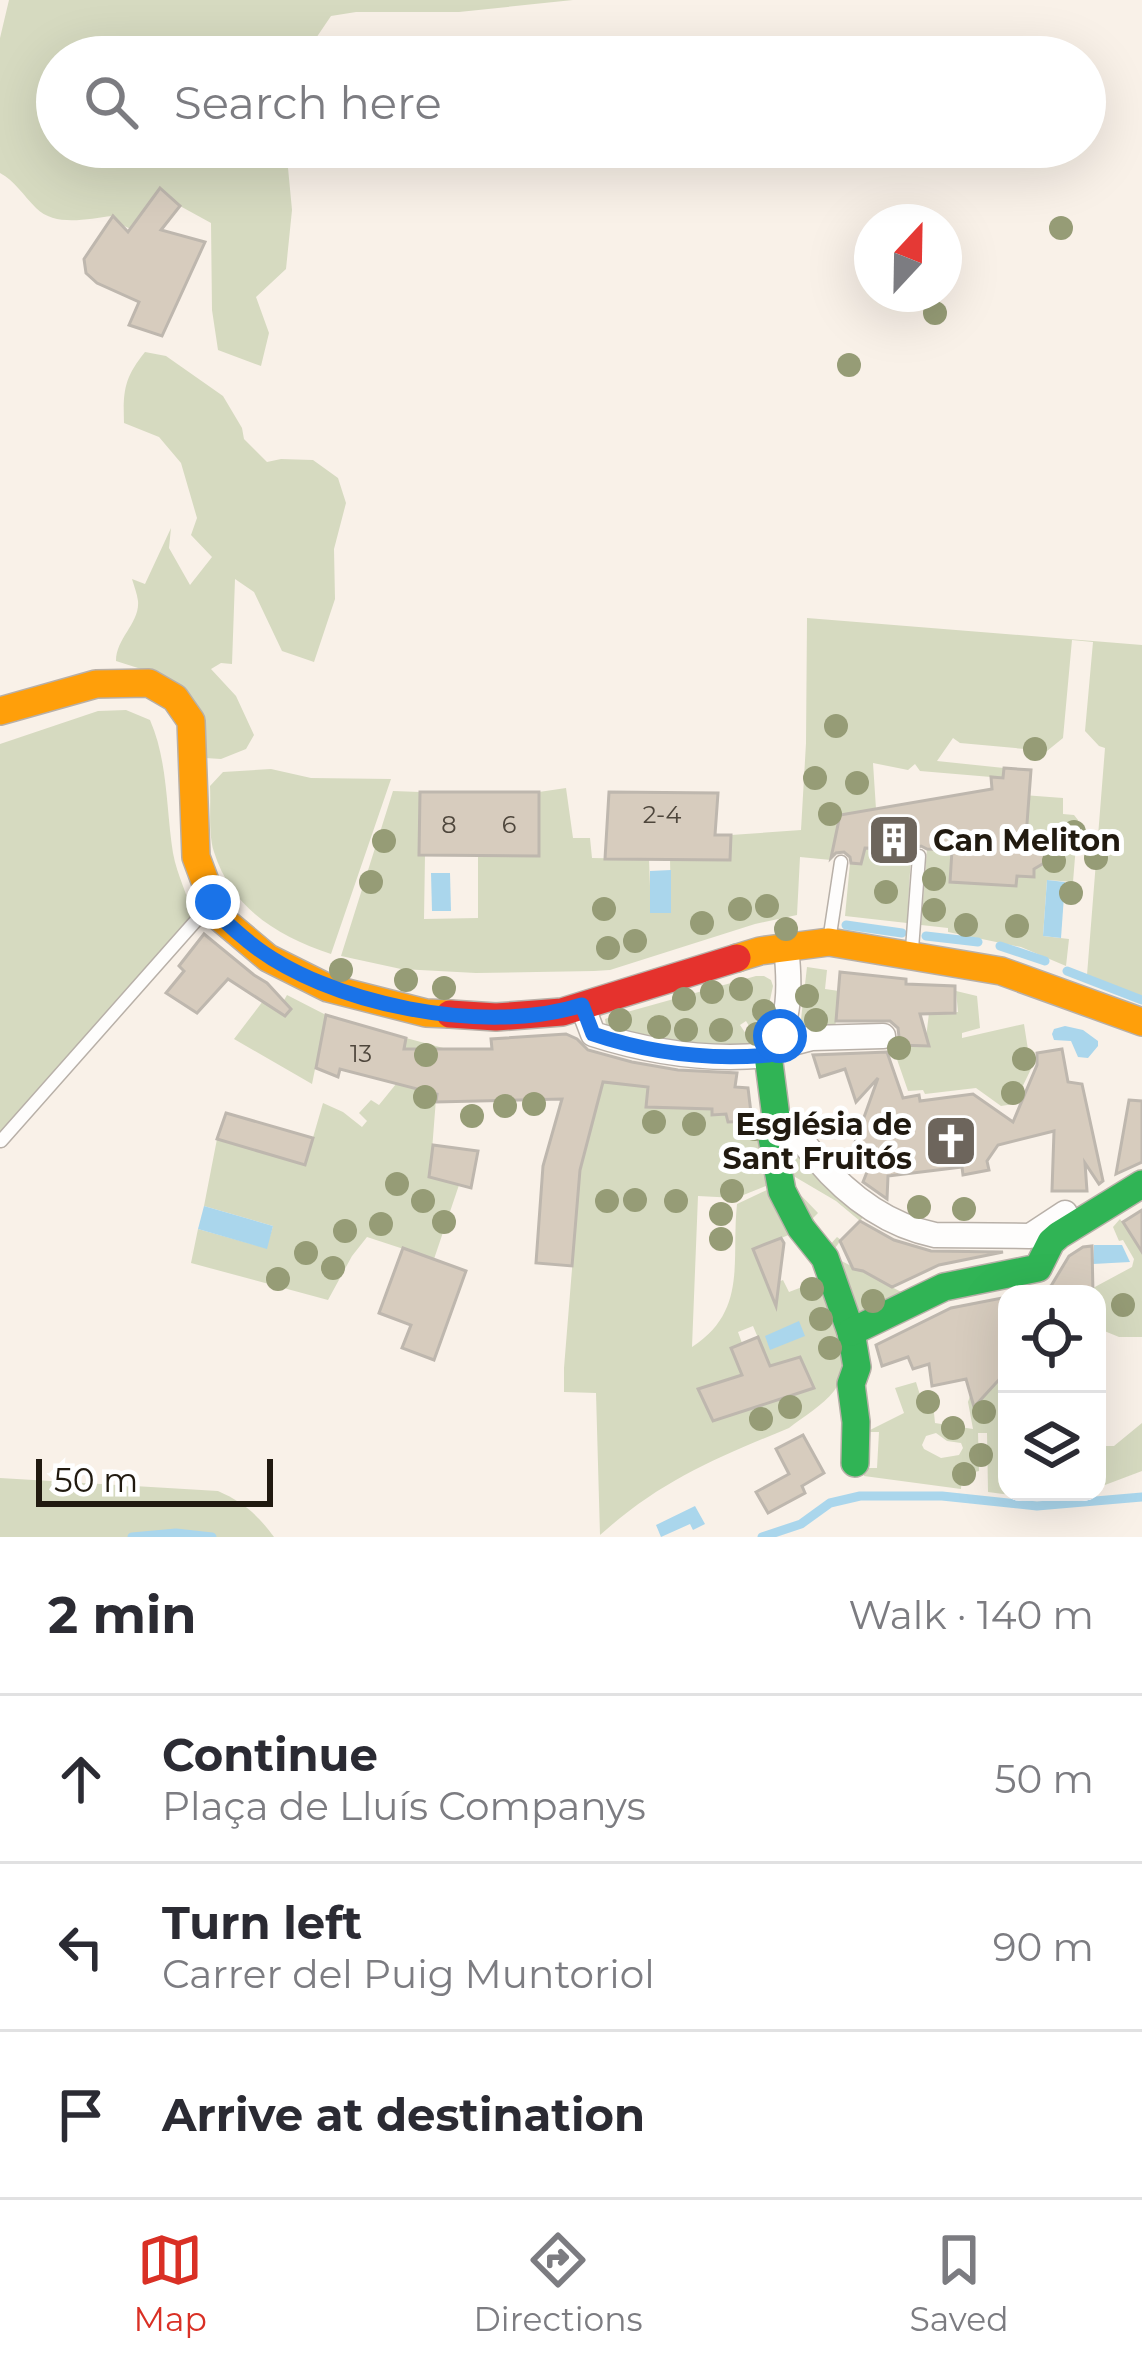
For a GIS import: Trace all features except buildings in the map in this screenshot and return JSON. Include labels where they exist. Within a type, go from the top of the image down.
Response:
[{"type":"street","points":[[0,711],[96,684],[148,683],[175,698],[191,721],[196,857],[218,916],[268,958],[328,988],[426,1013],[496,1017],[562,1012],[786,946],[829,942],[1001,971],[1142,1022]]},
{"type":"street","points":[[786,946],[789,988],[783,1027],[768,1070],[776,1117],[772,1138],[782,1191],[801,1228],[825,1258],[851,1332],[857,1367],[851,1384],[855,1463]]},
{"type":"street","points":[[582,1005],[593,1034],[660,1052],[773,1048],[812,1038],[883,1036]]},
{"type":"street","points":[[776,1117],[870,1209],[920,1232],[1030,1236],[1070,1210],[1109,1203]]},
{"type":"street","points":[[851,1332],[944,1287],[1037,1268],[1051,1242],[1142,1184]]},
{"type":"lane","points":[[911,956],[919,856]]},
{"type":"lane","points":[[829,942],[841,862]]},
{"type":"lane","points":[[1,1141],[213,902]]},
{"type":"green space","points":[[9,0],[573,0],[459,12],[356,12],[331,16],[317,36],[36,36],[36,168],[288,168],[292,210],[286,269],[256,297],[269,333],[261,366],[218,350],[212,310],[211,223],[180,206],[161,188],[140,216],[137,232],[112,216],[52,218],[0,173],[0,38]]},
{"type":"green space","points":[[145,352],[166,356],[223,396],[244,439],[267,462],[313,460],[338,478],[346,503],[334,549],[335,599],[314,662],[282,651],[254,592],[235,579],[232,664],[211,669],[236,696],[254,735],[246,749],[221,759],[205,758],[160,675],[116,661],[138,609],[132,579],[145,584],[171,528],[169,548],[190,585],[212,557],[191,535],[197,518],[181,463],[159,437],[124,423],[126,385]]},
{"type":"green space","points":[[807,618],[1142,645],[1142,996],[1087,975],[1105,748],[1085,731],[1093,642],[1072,640],[1063,738],[1047,751],[960,743],[953,738],[937,761],[1004,768],[1003,778],[920,771],[915,764],[908,770],[873,763],[876,809],[840,815],[831,860],[800,857],[797,915],[610,970],[476,973],[401,969],[341,956],[393,791],[420,792],[424,919],[478,918],[478,856],[539,856],[539,792],[566,788],[573,838],[590,838],[592,858],[649,859],[651,913],[671,912],[670,859],[731,835],[801,830]]},
{"type":"green space","points":[[126,710],[150,720],[156,736],[173,853],[192,917],[3,1133],[0,744],[98,711]]},
{"type":"green space","points":[[271,769],[311,778],[391,779],[331,954],[259,918],[232,889],[214,852],[210,786],[223,772]]},
{"type":"green space","points":[[1023,795],[1063,798],[1063,814],[1078,820],[1073,882],[1047,880],[1043,936],[1069,939],[1066,966],[1021,947],[921,925],[927,849],[952,850],[950,882],[1016,885],[1017,876],[1034,876],[1036,838],[1021,837]]},
{"type":"green space","points":[[865,847],[881,848],[881,854],[911,855],[907,923],[845,916],[850,863],[861,864]]},
{"type":"green space","points":[[807,967],[827,970],[825,989],[839,991],[835,1029],[800,1028]]},
{"type":"green space","points":[[756,976],[771,980],[773,986],[761,1042],[746,1021],[740,1025],[754,1046],[671,1046],[607,1031],[605,1019]]},
{"type":"green space","points":[[956,991],[977,996],[980,1028],[962,1033],[962,1038],[1024,1024],[1031,1069],[1014,1104],[1001,1106],[976,1088],[925,1094],[908,1091],[892,1045],[929,1044],[929,1013],[958,1012]]},
{"type":"green space","points":[[287,995],[326,1015],[312,1084],[234,1039],[263,1001],[278,1011]]},
{"type":"green space","points":[[406,1038],[447,1049],[439,1060],[430,1176],[459,1185],[434,1259],[367,1237],[328,1300],[191,1263],[198,1229],[266,1248],[273,1226],[204,1206],[217,1139],[305,1165],[323,1103],[362,1127],[367,1121],[359,1113],[371,1100],[379,1105],[396,1084]]},
{"type":"green space","points":[[603,1082],[648,1087],[646,1107],[712,1103],[712,1114],[726,1114],[728,1122],[759,1120],[796,1232],[754,1249],[768,1286],[783,1280],[789,1292],[823,1279],[843,1366],[834,1391],[789,1428],[667,1485],[600,1535],[596,1393],[564,1392],[580,1170]],"holes":[[[771,1184],[737,1204],[729,1301],[710,1333],[692,1347],[698,1196],[736,1198]],[[753,1326],[764,1352],[738,1363],[732,1347],[742,1343],[738,1332]]]},
{"type":"green space","points":[[797,1144],[866,1214],[860,1221],[785,1171],[788,1149]]},
{"type":"green space","points":[[792,1186],[818,1213],[813,1218],[828,1247],[837,1237],[841,1240],[830,1255],[909,1296],[855,1325]]},
{"type":"green space","points":[[1120,1219],[1142,1252],[1142,1337],[1106,1332],[1106,1285],[1099,1285],[1132,1267],[1134,1259],[1113,1227]]},
{"type":"green space","points":[[998,1374],[998,1493],[988,1492],[987,1433],[978,1433],[979,1471],[962,1475],[961,1489],[864,1476],[864,1468],[877,1468],[879,1432],[866,1432],[904,1413],[895,1388],[916,1382],[920,1395],[932,1393],[935,1423],[973,1429],[968,1402],[974,1395],[972,1375]],"holes":[[[936,1433],[961,1443],[959,1455],[941,1458],[922,1445],[926,1436]]]},
{"type":"green space","points":[[1142,1423],[1142,1471],[1106,1485],[1106,1446],[1114,1446]]},
{"type":"green space","points":[[0,1478],[218,1491],[249,1510],[274,1537],[0,1537]]},
{"type":"water","points":[[671,870],[671,913],[650,913],[650,871]]},
{"type":"water","points":[[431,873],[450,873],[451,911],[432,911]]},
{"type":"water","points":[[1047,880],[1065,882],[1061,938],[1043,936]]},
{"type":"water","points":[[1054,1029],[1083,1030],[1098,1041],[1088,1058],[1078,1057],[1071,1041],[1054,1040]]},
{"type":"water","points":[[204,1206],[273,1226],[267,1249],[198,1229]]},
{"type":"water","points":[[1094,1245],[1122,1245],[1130,1262],[1093,1264]]},
{"type":"water","points":[[799,1321],[805,1336],[770,1350],[765,1336]]},
{"type":"water","points":[[695,1506],[705,1524],[693,1530],[690,1524],[661,1537],[656,1525]]},
{"type":"waterway","points":[[846,925],[902,933]]},
{"type":"waterway","points":[[926,936],[978,942]]},
{"type":"waterway","points":[[1000,946],[1045,961]]},
{"type":"waterway","points":[[1067,971],[1142,1000]]},
{"type":"waterway","points":[[762,1537],[801,1524],[830,1503],[860,1496],[942,1496],[1037,1506],[1142,1497]]},
{"type":"waterway","points":[[132,1537],[176,1533],[212,1537]]},
{"type":"traffic: fast","points":[[768,1055],[776,1117],[772,1138],[782,1191],[801,1228],[825,1258],[851,1332],[857,1367],[851,1384],[855,1463]]},
{"type":"traffic: fast","points":[[851,1332],[944,1287],[1038,1268],[1059,1235],[1142,1184]]},
{"type":"traffic: slow","points":[[0,711],[96,684],[149,683],[175,698],[191,721],[196,857],[218,916],[268,958],[328,988],[426,1013],[450,1014]]},
{"type":"traffic: slow","points":[[737,958],[829,942],[1001,971],[1142,1022]]},
{"type":"traffic: jam","points":[[450,1014],[496,1017],[562,1012],[737,958]]},
{"type":"place","name":"Can Meliton","points":[[894,840]]},
{"type":"place","name":"Església de Sant Fruitós","points":[[951,1141]]},
{"type":"route","points":[[213,902],[218,916],[268,958],[328,988],[426,1013],[496,1017],[562,1012],[582,1005],[593,1034],[660,1052],[769,1055],[780,1036]]}]
